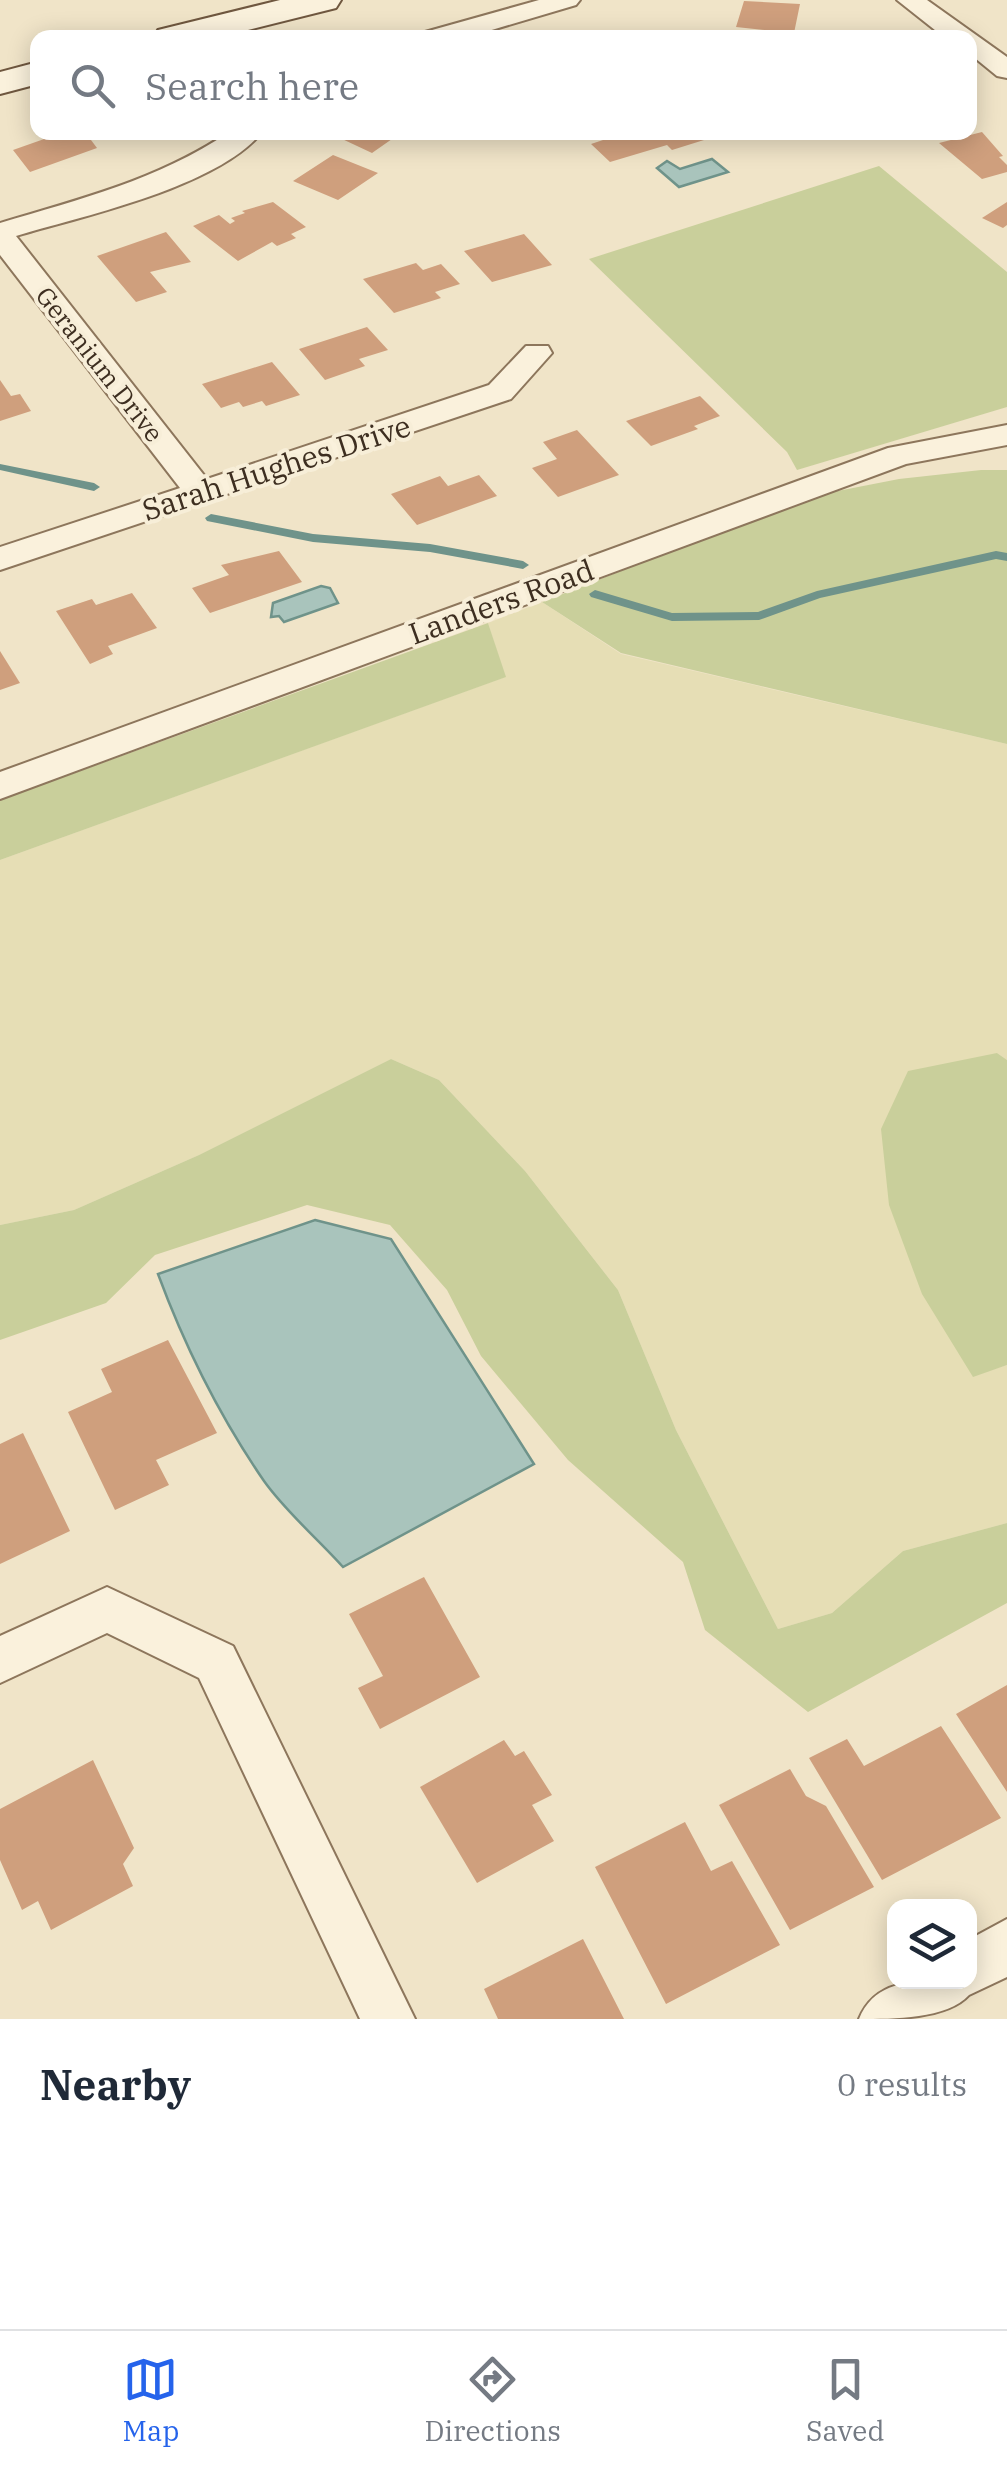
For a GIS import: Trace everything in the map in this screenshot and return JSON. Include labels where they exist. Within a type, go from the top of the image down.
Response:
[{"type":"main road","points":[[203,30],[323,0]]},
{"type":"main road","points":[[0,83],[30,75]]},
{"type":"street","points":[[453,30],[509,7],[568,0]]},
{"type":"street","points":[[910,0],[952,30]]},
{"type":"street","points":[[977,47],[1007,70]]},
{"type":"street","points":[[0,233],[156,186],[236,140]]},
{"type":"street","name":"Geranium Drive","points":[[0,233],[200,492]]},
{"type":"street","name":"Sarah Hughes Drive","points":[[0,558],[500,392],[537,353]]},
{"type":"street","name":"Landers Road","points":[[0,786],[898,456],[1007,435]]},
{"type":"street","points":[[0,1660],[107,1608],[216,1662],[388,2019]]},
{"type":"street","points":[[977,1965],[1007,1946]]},
{"type":"street","points":[[886,2019],[936,1989]]},
{"type":"shaded area","points":[[542,602],[621,654],[1007,744],[1007,1060],[997,1053],[972,1376],[1007,1365],[1007,1523],[903,1551],[832,1613],[778,1629],[676,1430],[618,1290],[525,1171],[439,1080],[391,1059],[199,1155],[74,1210],[0,1225],[0,860],[505,677],[488,623]]},
{"type":"green space","points":[[879,166],[1007,272],[1007,407],[797,470],[787,452],[589,259]]},
{"type":"green space","points":[[1007,470],[1007,744],[621,653],[542,602],[812,496],[899,479]]},
{"type":"green space","points":[[488,623],[506,677],[0,860],[0,800]]},
{"type":"green space","points":[[997,1053],[1007,1060],[1007,1365],[973,1377],[922,1294],[889,1205],[881,1129],[908,1071]]},
{"type":"green space","points":[[391,1059],[439,1080],[525,1171],[618,1290],[676,1430],[778,1629],[832,1613],[903,1551],[1007,1523],[1007,1603],[808,1712],[705,1630],[683,1562],[568,1460],[481,1356],[447,1290],[390,1225],[307,1205],[155,1255],[106,1303],[0,1340],[0,1225],[74,1210],[199,1155]]},
{"type":"water","points":[[712,159],[728,172],[679,187],[657,168],[667,161],[680,169]]},
{"type":"water","points":[[321,586],[330,588],[338,603],[284,622],[279,616],[271,617],[273,603]]},
{"type":"water","points":[[315,1220],[391,1239],[534,1464],[343,1567],[282,1504],[248,1457],[205,1381],[158,1274]]},
{"type":"building","points":[[744,1],[800,4],[795,30],[736,27]]},
{"type":"building","points":[[982,132],[1003,156],[999,157],[1007,165],[1007,172],[982,179],[939,143],[977,140],[977,133]]},
{"type":"building","points":[[41,140],[91,140],[97,148],[30,172],[13,150]]},
{"type":"building","points":[[344,140],[391,140],[372,153]]},
{"type":"building","points":[[603,140],[704,140],[672,150],[667,145],[610,162],[591,144]]},
{"type":"building","points":[[333,155],[378,173],[338,200],[293,181]]},
{"type":"building","points":[[273,202],[306,227],[291,234],[296,238],[277,246],[272,242],[238,261],[193,226],[219,215],[230,224],[235,221],[231,218],[245,213],[242,211]]},
{"type":"building","points":[[1007,202],[1007,225],[1003,228],[982,218]]},
{"type":"building","points":[[166,232],[191,262],[150,272],[167,292],[136,302],[97,256]]},
{"type":"building","points":[[524,234],[552,265],[492,282],[464,251]]},
{"type":"building","points":[[416,263],[423,270],[441,264],[460,284],[435,292],[441,298],[394,313],[363,279]]},
{"type":"building","points":[[367,327],[388,350],[359,359],[365,366],[325,380],[299,349]]},
{"type":"building","points":[[272,362],[300,395],[266,406],[262,401],[243,407],[239,402],[221,408],[202,384]]},
{"type":"building","points":[[0,380],[11,396],[20,394],[31,411],[0,421]]},
{"type":"building","points":[[700,396],[720,416],[694,426],[698,429],[651,446],[626,421]]},
{"type":"building","points":[[577,430],[619,475],[558,497],[532,468],[557,459],[543,442]]},
{"type":"building","points":[[479,475],[497,496],[417,525],[391,494],[440,476],[448,486]]},
{"type":"building","points":[[279,551],[302,582],[210,613],[192,588],[229,575],[221,565]]},
{"type":"building","points":[[132,593],[157,628],[108,646],[113,654],[90,664],[56,611],[92,599],[96,605]]},
{"type":"building","points":[[0,651],[20,683],[0,690]]},
{"type":"building","points":[[168,1340],[217,1433],[156,1460],[169,1485],[115,1510],[68,1412],[112,1392],[101,1369]]},
{"type":"building","points":[[23,1433],[70,1531],[0,1564],[0,1444]]},
{"type":"building","points":[[424,1577],[480,1677],[380,1729],[358,1688],[383,1676],[349,1614]]},
{"type":"building","points":[[1007,1685],[1007,1792],[956,1714]]},
{"type":"building","points":[[941,1726],[1001,1818],[882,1880],[809,1758],[847,1739],[864,1766]]},
{"type":"building","points":[[504,1740],[515,1756],[524,1751],[552,1795],[532,1805],[554,1841],[477,1883],[420,1787]]},
{"type":"building","points":[[93,1760],[134,1848],[123,1864],[133,1886],[51,1930],[38,1901],[22,1910],[0,1860],[0,1809]]},
{"type":"building","points":[[790,1769],[806,1796],[826,1806],[874,1887],[790,1930],[719,1805]]},
{"type":"building","points":[[685,1822],[711,1871],[732,1861],[780,1945],[666,2004],[595,1867]]},
{"type":"building","points":[[583,1939],[624,2019],[498,2019],[484,1989]]},
{"type":"waterway","points":[[0,467],[94,487]]},
{"type":"waterway","points":[[211,518],[313,538],[430,548],[523,565]]},
{"type":"waterway","points":[[595,594],[672,617],[759,616],[817,595],[996,555],[1007,557]]}]
